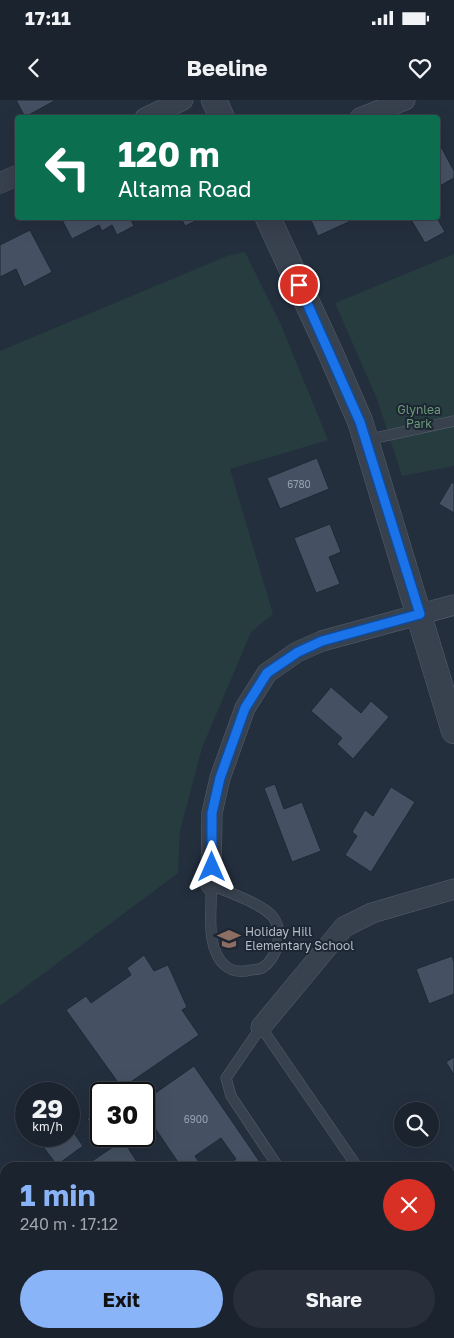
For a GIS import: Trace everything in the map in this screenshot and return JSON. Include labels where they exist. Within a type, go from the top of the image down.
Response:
[{"type":"street","points":[[151,115],[183,100]]},
{"type":"street","points":[[214,100],[221,115]]},
{"type":"street","points":[[368,115],[405,100]]},
{"type":"street","points":[[0,183],[15,176]]},
{"type":"street","points":[[269,220],[330,352],[366,440],[454,731]]},
{"type":"street","points":[[212,886],[212,813],[220,778],[245,708],[267,673],[298,652],[322,641],[454,605]]},
{"type":"street","points":[[261,1027],[344,927],[372,913],[454,889]]},
{"type":"lane","points":[[366,440],[454,421]]},
{"type":"lane","points":[[212,886],[262,908],[273,917],[279,930],[278,945],[271,958],[262,968],[246,972],[227,969],[220,960],[212,940],[212,886]]},
{"type":"lane","points":[[275,1162],[231,1096],[226,1078],[261,1027],[354,1162]]},
{"type":"green space","points":[[245,252],[281,325],[328,440],[230,469],[273,614],[251,632],[202,748],[180,831],[178,873],[0,1006],[0,351],[227,256]]},
{"type":"green space","name":"Glynlea Park","points":[[454,254],[454,466],[402,476],[377,399],[335,303]]},
{"type":"building","points":[[16,100],[56,100],[29,115],[24,115]]},
{"type":"building","points":[[440,145],[454,171],[454,178],[440,186]]},
{"type":"building","points":[[62,220],[131,220],[134,226],[117,235],[112,225],[102,231],[99,225],[72,239]]},
{"type":"building","points":[[182,220],[198,220],[185,226]]},
{"type":"building","points":[[311,220],[353,220],[318,236]]},
{"type":"building","points":[[411,220],[438,220],[445,232],[425,243]]},
{"type":"building","points":[[30,230],[52,272],[24,287],[16,269],[0,277],[0,245]]},
{"type":"building","points":[[317,458],[329,489],[280,509],[267,478]]},
{"type":"building","points":[[452,482],[454,484],[454,513],[439,504]]},
{"type":"building","points":[[330,524],[341,552],[329,557],[340,584],[316,593],[294,538]]},
{"type":"building","points":[[331,687],[361,713],[371,701],[389,717],[353,759],[337,744],[342,738],[311,711]]},
{"type":"building","points":[[275,784],[284,809],[302,802],[321,851],[292,862],[264,788]]},
{"type":"building","points":[[391,787],[415,802],[371,872],[345,855],[357,836],[352,832],[365,810],[373,816]]},
{"type":"building","points":[[144,955],[154,971],[168,965],[187,1007],[182,1010],[199,1035],[131,1082],[118,1082],[66,1010],[86,996],[91,1003],[131,975],[127,968]]},
{"type":"building","points":[[452,956],[454,962],[454,994],[429,1004],[416,969]]},
{"type":"building","points":[[454,1057],[454,1075],[446,1062]]},
{"type":"building","points":[[194,1066],[260,1162],[232,1162],[236,1159],[221,1138],[195,1156],[199,1162],[178,1162],[155,1128],[155,1093]]},
{"type":"building","points":[[80,1142],[83,1146],[61,1162],[55,1162],[44,1148],[80,1147]]},
{"type":"building","points":[[113,1147],[128,1147],[137,1162],[91,1162]]},
{"type":"place","name":"Holiday Hill Elementary School","points":[[229,939]]},
{"type":"route","points":[[212,867],[212,813],[220,778],[245,708],[267,673],[298,652],[322,641],[420,614],[360,422],[299,285]]}]
